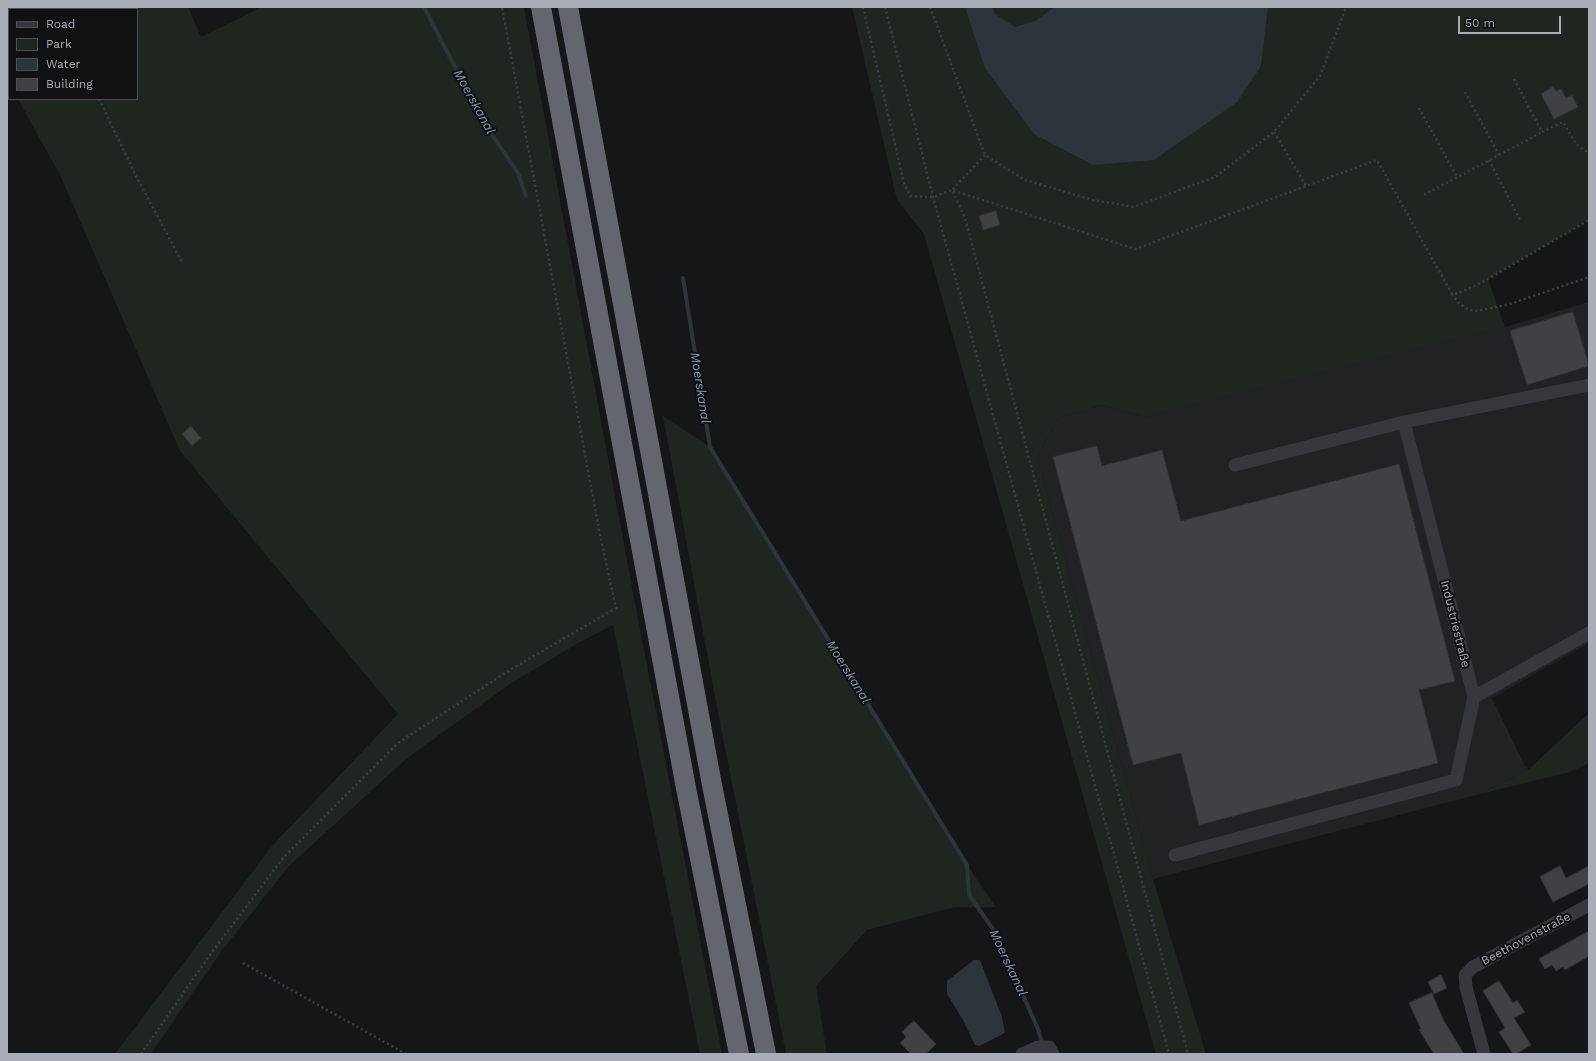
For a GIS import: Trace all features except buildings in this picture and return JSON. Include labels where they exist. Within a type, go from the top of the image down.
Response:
[{"type":"highway","points":[[541,7],[684,780],[739,1054]]},
{"type":"highway","points":[[568,7],[712,785],[766,1054]]},
{"type":"street","points":[[1236,465],[1404,422],[1589,385]]},
{"type":"street","name":"Industriestraße","points":[[1404,422],[1474,697]]},
{"type":"street","points":[[1175,855],[1456,780],[1474,697],[1589,632]]},
{"type":"street","name":"Beethovenstraße","points":[[1484,1054],[1466,987],[1465,975],[1472,967],[1589,906]]},
{"type":"street","points":[[1022,1054],[1047,1049]]},
{"type":"path","points":[[141,1054],[212,952],[283,858],[398,743],[505,673],[616,608],[600,535],[502,7]]},
{"type":"path","points":[[862,7],[904,183],[910,196],[933,197],[952,190],[984,155]]},
{"type":"path","points":[[885,7],[933,197],[1169,1054]]},
{"type":"path","points":[[930,7],[984,155],[1025,180],[1093,200],[1134,207],[1215,177],[1274,132],[1320,76],[1346,7]]},
{"type":"path","points":[[1514,79],[1542,132]]},
{"type":"path","points":[[1465,92],[1499,155]]},
{"type":"path","points":[[99,100],[136,176],[182,262]]},
{"type":"path","points":[[1419,108],[1457,177]]},
{"type":"path","points":[[1424,195],[1563,122],[1576,144],[1589,153]]},
{"type":"path","points":[[1274,132],[1306,186]]},
{"type":"path","points":[[952,190],[1135,249],[1376,160],[1452,294],[1459,303],[1469,310],[1478,311],[1504,306],[1589,278]]},
{"type":"path","points":[[1489,160],[1520,220]]},
{"type":"path","points":[[952,190],[964,218],[1188,1054]]},
{"type":"path","points":[[1452,294],[1462,292],[1488,279],[1589,220]]},
{"type":"path","points":[[243,963],[406,1054]]},
{"type":"shaded area","points":[[1589,302],[1589,643],[1492,698],[1525,766],[1529,769],[1480,794],[1153,879],[1037,457],[1058,418],[1102,405],[1145,417],[1505,327]]},
{"type":"green space","points":[[188,7],[201,37],[262,7],[524,7],[635,603],[722,1054],[700,1054],[613,625],[580,642],[510,684],[406,759],[289,866],[220,953],[151,1054],[115,1054],[272,846],[398,714],[180,451],[61,177],[19,100],[138,100],[138,8],[120,8]]},
{"type":"green space","points":[[852,7],[1589,7],[1589,220],[1488,279],[1505,327],[1145,417],[1102,405],[1058,418],[1037,457],[1153,879],[1206,1054],[1156,1054],[924,234],[897,200]]},
{"type":"green space","points":[[663,416],[710,447],[967,865],[996,907],[955,907],[867,930],[816,986],[827,1054],[786,1054],[720,723]]},
{"type":"green space","points":[[1589,713],[1589,763],[1570,772],[1480,794],[1529,769]]},
{"type":"water","points":[[965,7],[992,7],[995,14],[1015,27],[1035,21],[1055,7],[1268,7],[1261,66],[1237,102],[1154,160],[1093,165],[1034,134],[985,68]]},
{"type":"water","points":[[974,960],[980,960],[1002,1017],[1005,1033],[979,1046],[975,1045],[963,1020],[947,994],[947,981]]},
{"type":"waterway","name":"Moerskanal","points":[[424,7],[484,123],[518,173],[526,196]]},
{"type":"waterway","name":"Moerskanal","points":[[683,278],[710,447],[967,865],[969,895],[995,932],[1038,1029],[1045,1054]]}]
